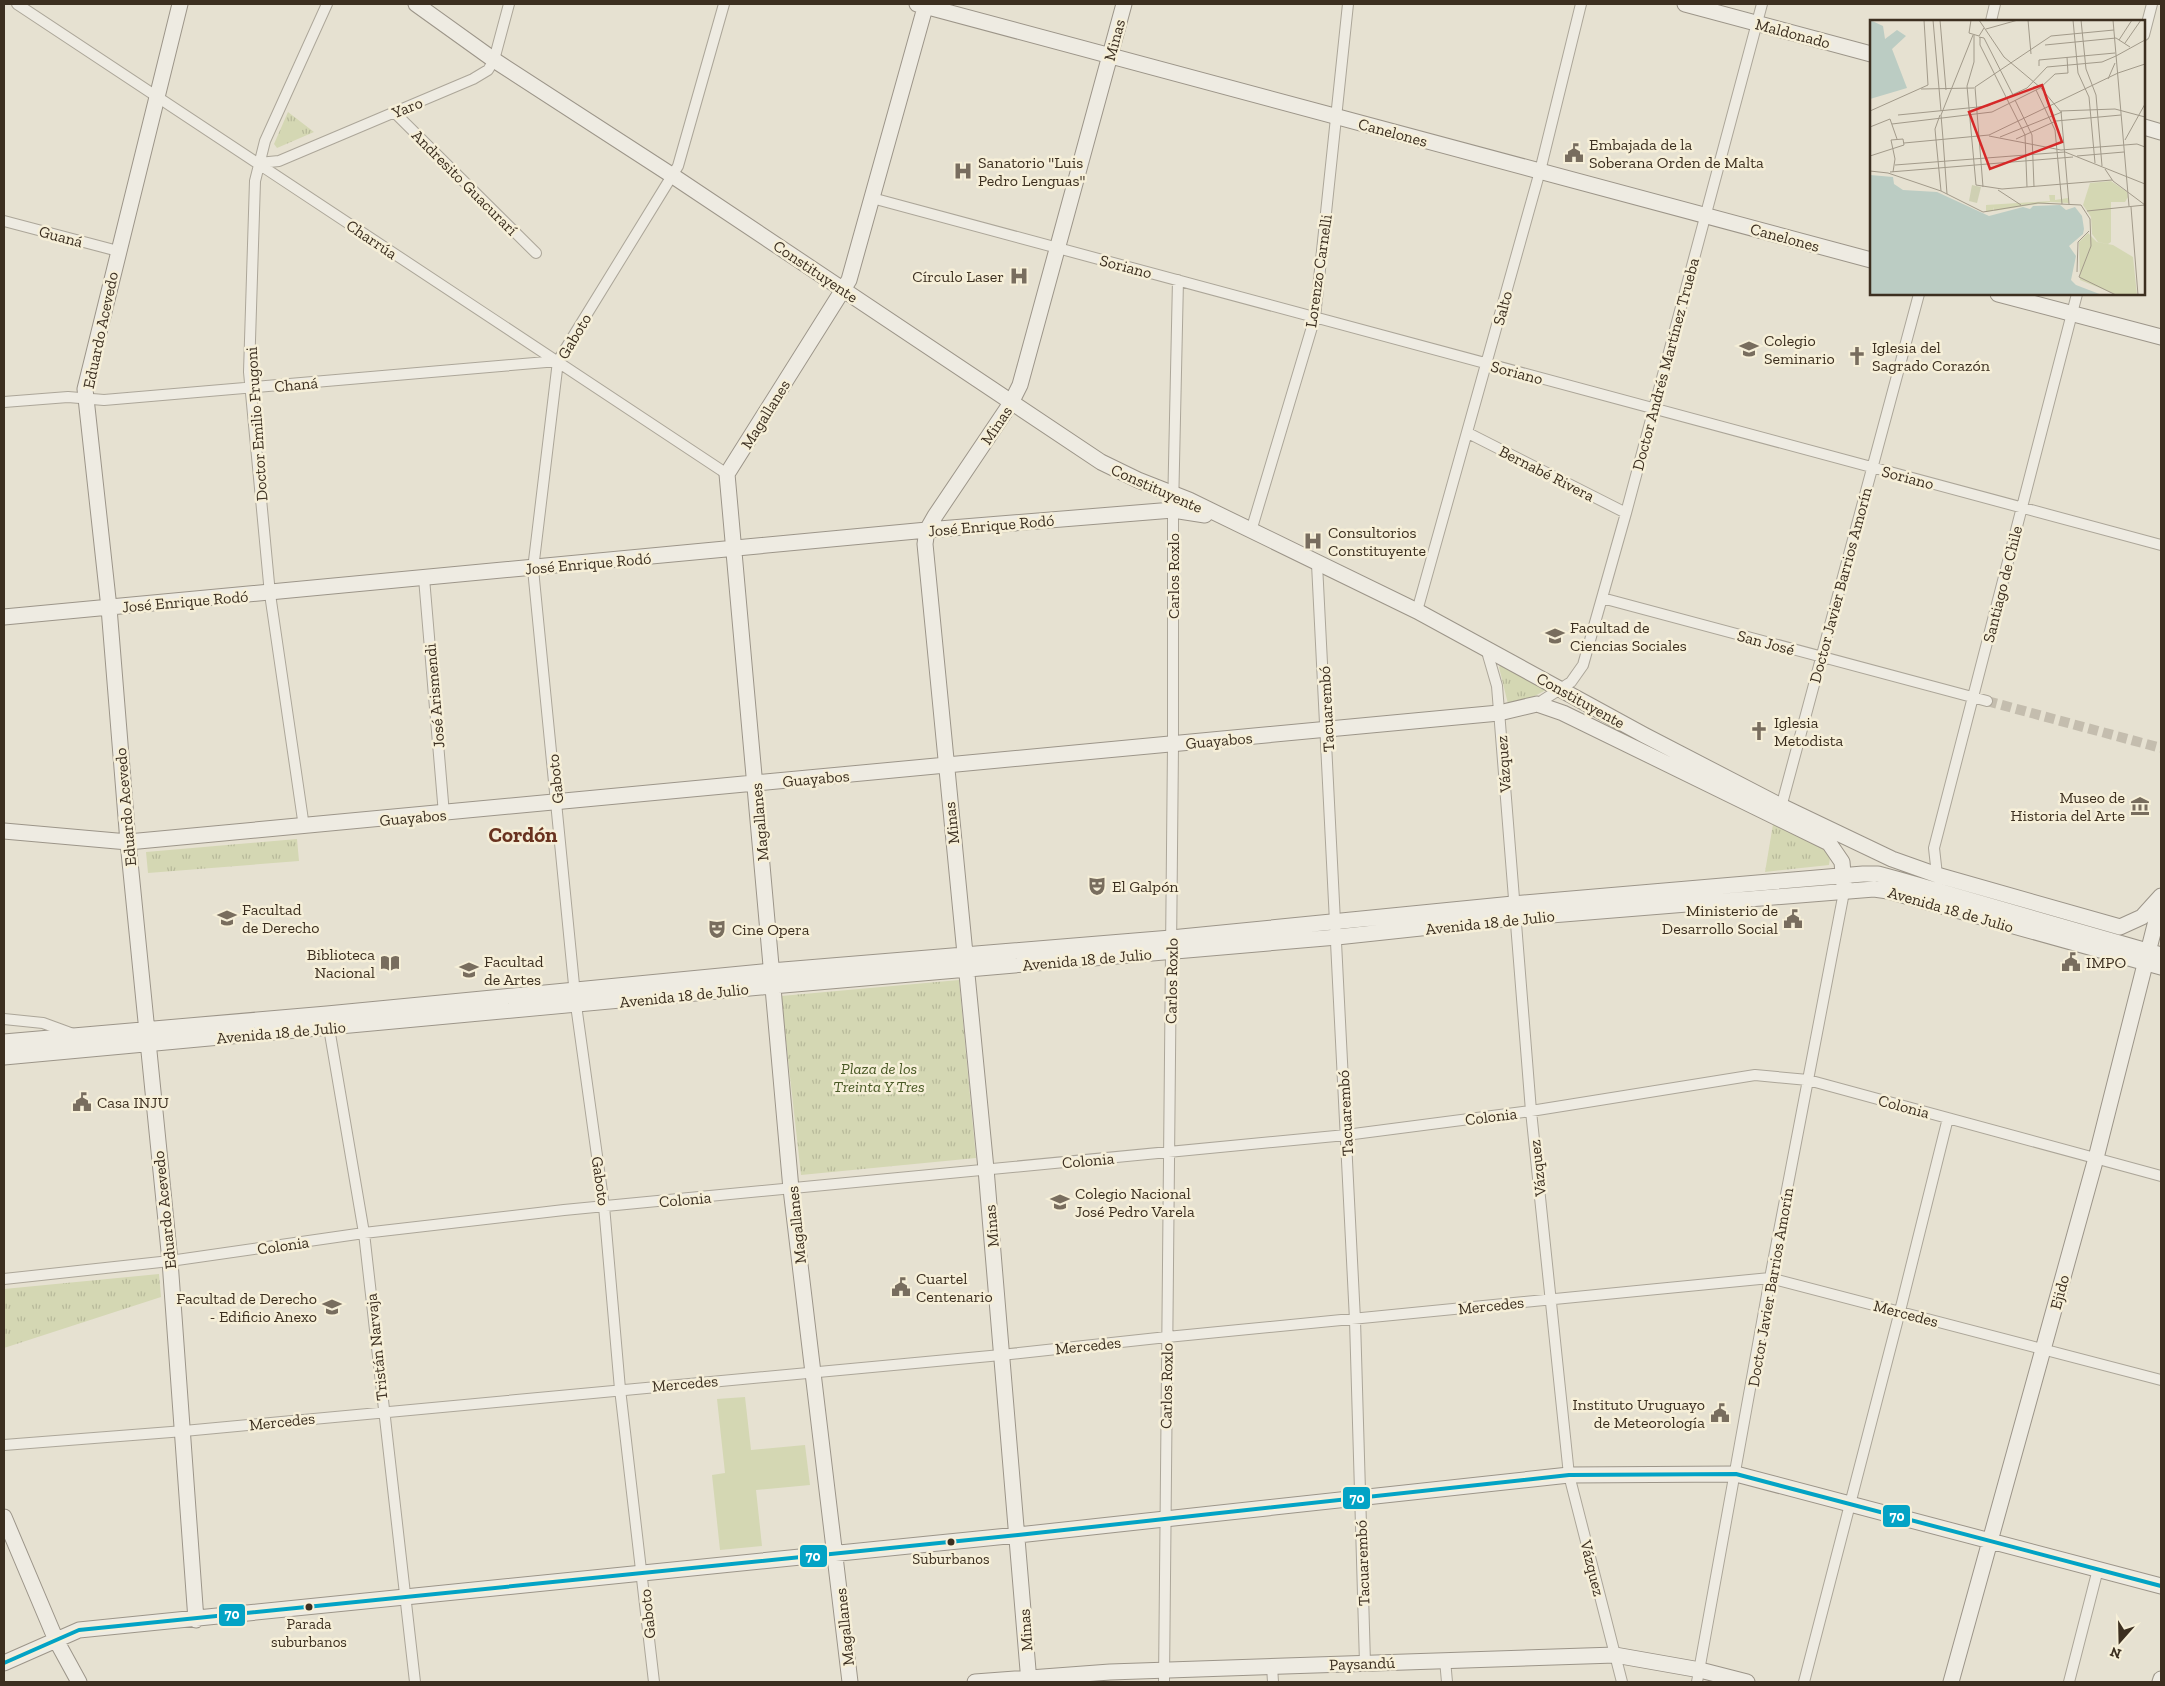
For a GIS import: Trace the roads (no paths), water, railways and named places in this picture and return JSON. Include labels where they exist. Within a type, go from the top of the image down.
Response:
[{"type":"street","name":"Charrúa","points":[[17,4],[727,474]]},
{"type":"street","name":"Eduardo Acevedo","points":[[180,4],[86,380],[86,398],[109,608],[128,842],[170,1261],[184,1431],[196,1620]]},
{"type":"street","name":"Doctor Emilio Frugoni","points":[[304,827],[270,594],[250,388],[255,181],[265,141],[327,4]]},
{"type":"street","name":"Constituyente","points":[[416,4],[494,60],[673,176],[1101,462],[1173,494],[1417,611],[1561,689],[1780,813],[1829,843],[1842,862],[1844,884]]},
{"type":"street","points":[[494,60],[509,4]]},
{"type":"street","name":"Gaboto","points":[[654,1682],[643,1573],[620,1389],[604,1206],[575,998],[558,803],[533,569],[558,361],[678,166],[724,4]]},
{"type":"street","name":"Minas","points":[[1029,1680],[986,1168],[945,766],[925,544],[927,530],[945,499],[1011,402],[1020,385],[1124,4]]},
{"type":"street","name":"Lorenzo Carnelli","points":[[1251,531],[1315,317],[1348,4]]},
{"type":"street","name":"Salto","points":[[1417,611],[1540,171],[1581,4]]},
{"type":"street","name":"Maldonado","points":[[1685,4],[1870,54]]},
{"type":"street","name":"Doctor Andrés Martínez Trueba","points":[[1538,704],[1576,677],[1583,665],[1626,513],[1704,215],[1762,4]]},
{"type":"street","points":[[1991,20],[1995,4]]},
{"type":"street","points":[[2145,31],[2152,4]]},
{"type":"street","name":"Canelones","points":[[923,5],[1870,260]]},
{"type":"street","name":"Magallanes","points":[[850,1682],[791,1189],[778,1021],[772,978],[727,474],[843,290],[853,270],[923,5]]},
{"type":"street","name":"Yaro","points":[[259,163],[279,161],[474,79],[488,70],[494,60]]},
{"type":"street","name":"Andresito Guacurarí","points":[[394,112],[536,253]]},
{"type":"street","points":[[2145,127],[2161,132]]},
{"type":"street","name":"Soriano","points":[[872,198],[2161,545]]},
{"type":"street","name":"Guaná","points":[[4,221],[118,251]]},
{"type":"street","name":"Carlos Roxlo","points":[[1164,1676],[1164,1520],[1173,744],[1173,494],[1178,280]]},
{"type":"street","name":"Doctor Javier Barrios Amorín","points":[[1780,813],[1919,295]]},
{"type":"street","points":[[2002,295],[2161,337]]},
{"type":"street","name":"Santiago de Chile","points":[[1937,875],[1934,848],[2077,295]]},
{"type":"street","name":"Chaná","points":[[4,402],[86,398],[104,400],[558,361]]},
{"type":"street","name":"Bernabé Rivera","points":[[1468,433],[1626,513]]},
{"type":"street","name":"Constituyente","points":[[1173,510],[1190,511],[1226,520]]},
{"type":"street","name":"José Enrique Rodó","points":[[4,617],[270,594],[927,530],[1173,510]]},
{"type":"street","name":"Tacuarembó","points":[[1317,564],[1327,730],[1355,1320],[1365,1663]]},
{"type":"street","name":"José Arismendi","points":[[424,578],[444,814]]},
{"type":"street","name":"San José","points":[[1602,598],[1987,701]]},
{"type":"street","name":"Vázquez","points":[[1486,648],[1497,686],[1531,1111],[1569,1475],[1622,1682]]},
{"type":"street","name":"Constituyente","points":[[1538,704],[1563,713],[1780,813],[1892,859],[1937,875]]},
{"type":"street","name":"Guayabos","points":[[4,831],[128,842],[1499,714],[1538,704]]},
{"type":"street","name":"Avenida 18 de Julio","points":[[4,1057],[147,1037],[772,978],[1171,945],[1514,911],[1844,884],[1878,874],[2084,932],[2152,957],[2161,967]]},
{"type":"street","name":"Avenida 18 de Julio","points":[[1937,875],[2120,927]]},
{"type":"street","name":"Doctor Javier Barrios Amorín","points":[[1699,1676],[1770,1278],[1844,884]]},
{"type":"street","name":"Avenida 18 de Julio","points":[[1844,884],[1888,891],[2152,957]]},
{"type":"street","name":"Avenida 18 de Julio","points":[[2084,932],[2120,927],[2142,917],[2161,896]]},
{"type":"street","name":"Ejido","points":[[1951,1682],[2152,957],[2161,901]]},
{"type":"street","name":"Avenida 18 de Julio","points":[[2062,910],[2084,932]]},
{"type":"street","name":"Avenida 18 de Julio","points":[[4,1018],[43,1023],[79,1036]]},
{"type":"street","name":"Tristán Narvaja","points":[[328,1021],[364,1233],[404,1599],[415,1682]]},
{"type":"street","name":"Avenida 18 de Julio","points":[[4,1042],[79,1036],[147,1037]]},
{"type":"street","name":"Colonia","points":[[4,1279],[170,1261],[364,1233],[604,1206],[1346,1135],[1531,1111],[1755,1075],[1808,1080],[2161,1176]]},
{"type":"street","points":[[1804,1682],[1948,1118]]},
{"type":"street","name":"Mercedes","points":[[4,1446],[1001,1355],[1167,1337],[1355,1320],[1551,1298],[1770,1278],[2161,1380]]},
{"type":"street","points":[[4,1663],[79,1630],[404,1599],[1164,1520],[1569,1475],[1736,1474],[2161,1586]]},
{"type":"street","points":[[4,1518],[56,1640],[79,1682]]},
{"type":"street","points":[[2069,1682],[2098,1569]]},
{"type":"street","name":"Paysandú","points":[[974,1682],[1164,1676],[1272,1666],[1615,1655],[1699,1676],[1747,1682]]},
{"type":"street","points":[[1445,1660],[1447,1682]]},
{"type":"street","points":[[1272,1666],[1273,1682]]},
{"type":"tunnel","points":[[1987,701],[2161,748]]},
{"type":"place","name":"Embajada de la Soberana Orden de Malta","points":[[1574,153]]},
{"type":"place","name":"Sanatorio \"Luis Pedro Lenguas\"","points":[[963,171]]},
{"type":"place","name":"Círculo Laser","points":[[1019,276]]},
{"type":"place","name":"Colegio Seminario","points":[[1749,349]]},
{"type":"place","name":"Iglesia del Sagrado Corazón","points":[[1857,356]]},
{"type":"place","name":"Consultorios Constituyente","points":[[1313,541]]},
{"type":"place","name":"Facultad de Ciencias Sociales","points":[[1555,636]]},
{"type":"place","name":"Iglesia Metodista","points":[[1759,731]]},
{"type":"place","name":"Museo de Historia del Arte","points":[[2140,806]]},
{"type":"place","name":"El Galpón","points":[[1097,886]]},
{"type":"place","name":"Facultad de Derecho","points":[[227,918]]},
{"type":"place","name":"Ministerio de Desarrollo Social","points":[[1793,919]]},
{"type":"place","name":"Cine Opera","points":[[717,929]]},
{"type":"place","name":"IMPO","points":[[2071,962]]},
{"type":"place","name":"Biblioteca Nacional","points":[[390,963]]},
{"type":"place","name":"Facultad de Artes","points":[[469,970]]},
{"type":"place","name":"Casa INJU","points":[[82,1102]]},
{"type":"place","name":"Colegio Nacional José Pedro Varela","points":[[1060,1202]]},
{"type":"place","name":"Cuartel Centenario","points":[[901,1287]]},
{"type":"place","name":"Facultad de Derecho - Edificio Anexo","points":[[332,1307]]},
{"type":"place","name":"Instituto Uruguayo de Meteorología","points":[[1720,1413]]},
{"type":"place","name":"Suburbanos","points":[[951,1542]]},
{"type":"place","name":"Parada suburbanos","points":[[309,1607]]},
{"type":"district","name":"Cordón","points":[[523,835]]},
{"type":"park label","name":"Plaza de los Treinta Y Tres","points":[[879,1077]]}]
